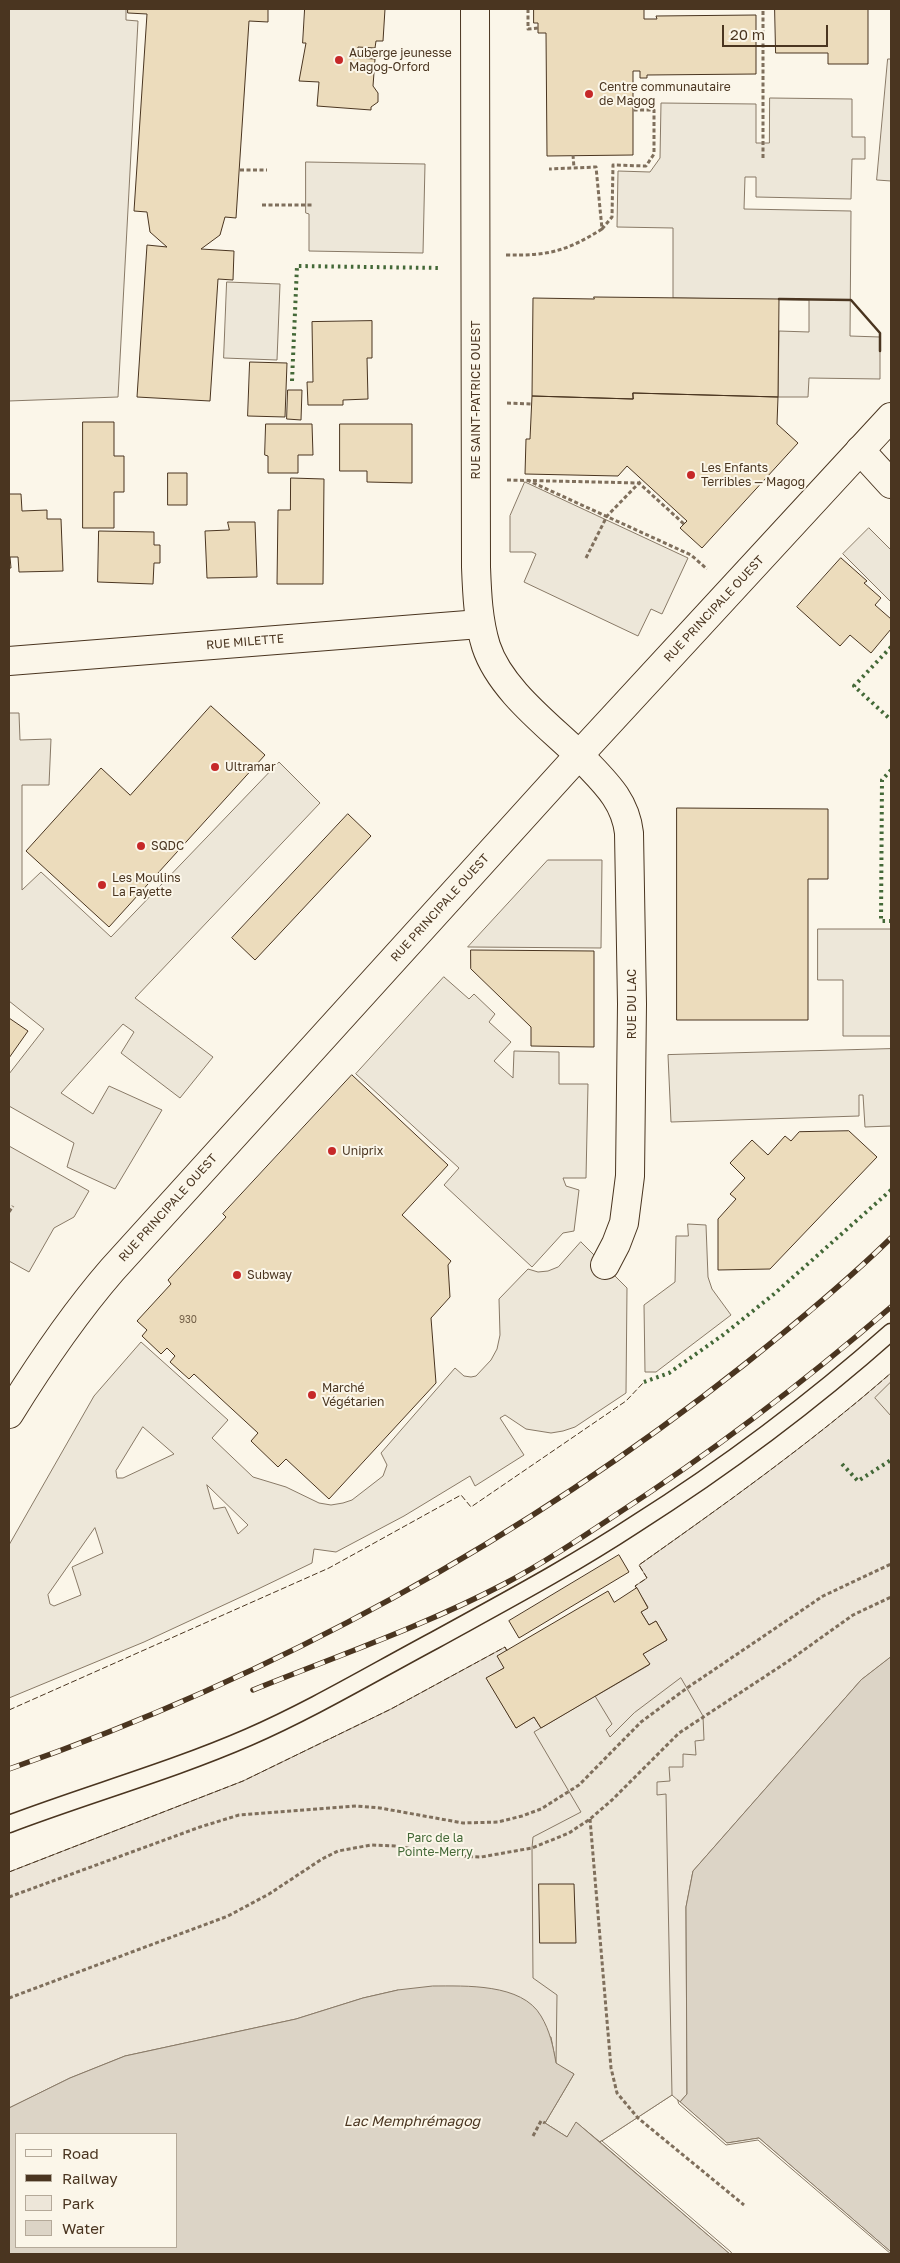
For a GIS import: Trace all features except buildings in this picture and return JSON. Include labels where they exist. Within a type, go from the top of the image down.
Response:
[{"type":"street","name":"RUE SAINT-PATRICE OUEST","points":[[475,9],[476,567],[480,624],[486,646],[504,678],[519,697],[579,755]]},
{"type":"street","name":"RUE PRINCIPALE OUEST","points":[[9,1414],[35,1373],[90,1295],[269,1095],[579,755],[891,417]]},
{"type":"street","points":[[860,450],[891,484]]},
{"type":"street","name":"RUE MILETTE","points":[[9,661],[480,624]]},
{"type":"street","name":"RUE DU LAC","points":[[579,755],[624,808],[629,833],[632,1004],[629,1184],[624,1222],[616,1244],[605,1265]]},
{"type":"lane","points":[[9,1824],[188,1762],[250,1736],[328,1698],[510,1598],[634,1526],[717,1469],[797,1409],[891,1332]]},
{"type":"path","points":[[528,9],[528,29],[538,28]]},
{"type":"path","points":[[763,9],[763,158]]},
{"type":"path","points":[[514,256],[545,254],[564,250],[588,239],[602,229],[612,217],[613,165],[646,166],[654,154],[654,110],[633,110]]},
{"type":"path","points":[[573,155],[574,168]]},
{"type":"path","points":[[549,170],[596,167],[602,229]]},
{"type":"path","points":[[240,170],[267,170]]},
{"type":"path","points":[[262,205],[314,205]]},
{"type":"path","points":[[503,403],[532,404]]},
{"type":"path","points":[[504,480],[641,481],[684,524]]},
{"type":"path","points":[[528,480],[691,555],[709,572]]},
{"type":"path","points":[[586,558],[607,516],[641,481]]},
{"type":"path","points":[[9,1212],[13,1206]]},
{"type":"path","points":[[9,1897],[139,1849],[239,1815],[356,1806],[380,1808],[441,1820],[480,1824],[498,1822],[535,1811],[559,1799],[579,1785],[641,1722],[687,1688],[823,1596],[891,1564]]},
{"type":"path","points":[[9,1998],[228,1916],[269,1894],[322,1859],[338,1851],[371,1845],[395,1846],[455,1856],[481,1857],[532,1848],[568,1833],[590,1819],[612,1800],[679,1733],[787,1662],[853,1615],[891,1597]]},
{"type":"path","points":[[590,1819],[611,2068],[617,2093],[638,2118],[744,2205]]},
{"type":"path","points":[[532,2136],[541,2121],[545,2123]]},
{"type":"green space","name":"Parc de la Pointe-Merry","points":[[891,1373],[891,1657],[861,1680],[693,1871],[686,1907],[687,2094],[680,2102],[672,2095],[600,2142],[577,2123],[567,2137],[545,2123],[556,2064],[551,2037],[398,1990],[363,1998],[296,2019],[125,2056],[70,2078],[9,2108],[9,1872],[243,1781],[391,1709],[505,1647],[507,1651],[504,1668],[487,1678],[516,1728],[534,1717],[541,1728],[649,1665],[643,1654],[667,1640],[656,1621],[649,1625],[641,1612],[648,1607],[635,1586],[647,1578],[639,1565],[799,1448]]},
{"type":"shaded area","points":[[9,9],[126,9],[126,20],[138,21],[118,397],[9,401]]},
{"type":"shaded area","points":[[888,59],[891,59],[891,181],[877,180]]},
{"type":"shaded area","points":[[770,98],[852,99],[852,137],[865,137],[865,159],[852,159],[851,199],[756,197],[756,177],[745,177],[744,209],[851,211],[850,336],[880,337],[880,379],[809,378],[808,397],[778,397],[779,331],[809,332],[809,300],[673,298],[673,228],[617,227],[618,171],[650,172],[660,158],[661,103],[756,104],[756,143],[769,143]]},
{"type":"shaded area","points":[[306,162],[425,164],[423,253],[309,251],[309,214],[306,213]]},
{"type":"shaded area","points":[[227,282],[280,284],[277,360],[224,358]]},
{"type":"shaded area","points":[[525,482],[688,558],[662,614],[651,609],[638,636],[524,582],[536,554],[532,552],[510,552],[510,516]]},
{"type":"shaded area","points":[[869,528],[891,550],[891,602],[843,554]]},
{"type":"shaded area","points":[[9,713],[19,713],[20,740],[51,739],[49,785],[22,785],[22,890],[41,872],[111,937],[279,762],[320,803],[135,998],[213,1057],[180,1098],[121,1053],[134,1032],[123,1024],[61,1093],[93,1114],[109,1086],[162,1110],[115,1189],[67,1167],[74,1143],[9,1106],[9,1074],[44,1029],[9,1001]]},
{"type":"shaded area","points":[[548,860],[602,860],[601,948],[468,947]]},
{"type":"shaded area","points":[[818,929],[891,929],[891,1036],[843,1036],[843,980],[818,980]]},
{"type":"shaded area","points":[[444,977],[469,999],[474,994],[495,1014],[489,1022],[511,1042],[494,1061],[513,1078],[514,1051],[559,1052],[559,1084],[588,1084],[586,1178],[563,1178],[566,1186],[579,1190],[574,1231],[563,1233],[532,1267],[444,1185],[459,1168],[356,1074]]},
{"type":"shaded area","points":[[891,1049],[891,1126],[865,1127],[863,1095],[859,1095],[859,1116],[671,1122],[668,1055]]},
{"type":"shaded area","points":[[9,1146],[89,1191],[74,1217],[54,1228],[29,1272],[9,1261]]},
{"type":"shaded area","points":[[688,1224],[706,1225],[708,1277],[712,1289],[731,1315],[656,1372],[645,1372],[644,1305],[675,1282],[676,1236],[688,1236]]},
{"type":"shaded area","points":[[581,1242],[627,1288],[626,1393],[575,1427],[563,1431],[551,1433],[526,1429],[505,1415],[500,1418],[524,1455],[475,1486],[470,1476],[404,1516],[336,1552],[314,1549],[312,1563],[144,1642],[9,1698],[9,1545],[94,1396],[141,1342],[228,1420],[212,1438],[253,1477],[286,1487],[319,1503],[331,1505],[343,1503],[352,1500],[383,1476],[387,1465],[381,1453],[455,1368],[464,1376],[476,1376],[491,1360],[497,1349],[500,1335],[499,1299],[528,1269],[538,1272],[558,1267]],"holes":[[[143,1427],[174,1454],[123,1478],[117,1478],[116,1471]],[[207,1485],[248,1525],[238,1534],[225,1507],[214,1509]],[[95,1528],[103,1553],[72,1567],[81,1595],[54,1606],[50,1604],[48,1595]]]},
{"type":"shaded area","points":[[891,1382],[891,1416],[875,1398]]},
{"type":"shaded area","points":[[681,1678],[703,1716],[704,1740],[695,1741],[696,1755],[683,1754],[683,1767],[669,1767],[670,1781],[657,1782],[657,1795],[666,1794],[672,2095],[600,2142],[577,2123],[567,2137],[545,2123],[574,2074],[556,2064],[557,1995],[533,1978],[532,1848],[533,1837],[581,1812],[534,1732],[595,1696],[612,1724],[606,1730],[610,1737],[634,1713]]},
{"type":"water","points":[[891,1657],[891,2252],[759,2138],[727,2143],[680,2102],[687,2094],[686,1907],[693,1871],[861,1680]]},
{"type":"water","name":"Lac Memphrémagog","points":[[433,1986],[492,1989],[521,1997],[532,2005],[547,2027],[556,2063],[574,2074],[545,2123],[567,2137],[576,2122],[730,2254],[9,2254],[9,2108],[70,2078],[125,2056],[296,2019],[363,1998],[398,1990]]},
{"type":"pier","points":[[678,2100],[727,2143],[759,2138],[891,2252],[891,2254],[758,2140],[726,2145],[679,2104]]},
{"type":"pier","points":[[602,2141],[731,2252],[732,2254],[600,2142]]},
{"type":"railway","points":[[9,1769],[108,1732],[205,1692],[300,1647],[393,1598],[485,1545],[574,1488],[661,1428],[782,1334],[838,1287],[891,1238]]},
{"type":"railway","points":[[253,1690],[443,1614],[504,1584],[546,1560],[650,1492],[721,1442],[790,1390],[891,1307]]},
{"type":"hedge","points":[[292,381],[297,266],[441,268]]},
{"type":"hedge","points":[[891,647],[854,686],[891,720]]},
{"type":"hedge","points":[[891,770],[882,780],[881,921],[891,921]]},
{"type":"hedge","points":[[644,1382],[669,1373],[723,1335],[774,1294],[891,1190]]},
{"type":"hedge","points":[[842,1464],[858,1481],[891,1460]]},
{"type":"fence","points":[[637,1588],[635,1586],[647,1578],[639,1565],[799,1448],[891,1373]]},
{"type":"fence","points":[[9,1710],[329,1568],[461,1495],[471,1507],[626,1401],[644,1382]]},
{"type":"fence","points":[[9,1872],[243,1781],[391,1709],[505,1647],[507,1651]]},
{"type":"wall","points":[[779,299],[851,300],[880,333],[880,351]]},
{"type":"place","name":"Auberge jeunesse Magog-Orford","points":[[339,60]]},
{"type":"place","name":"Centre communautaire de Magog","points":[[589,94]]},
{"type":"place","name":"Les Enfants Terribles — Magog","points":[[691,475]]},
{"type":"place","name":"Ultramar","points":[[215,767]]},
{"type":"place","name":"SQDC","points":[[141,846]]},
{"type":"place","name":"Les Moulins La Fayette","points":[[102,885]]},
{"type":"place","name":"Uniprix","points":[[332,1151]]},
{"type":"place","name":"Subway","points":[[237,1275]]},
{"type":"place","name":"Marché Végétarien","points":[[312,1395]]}]
